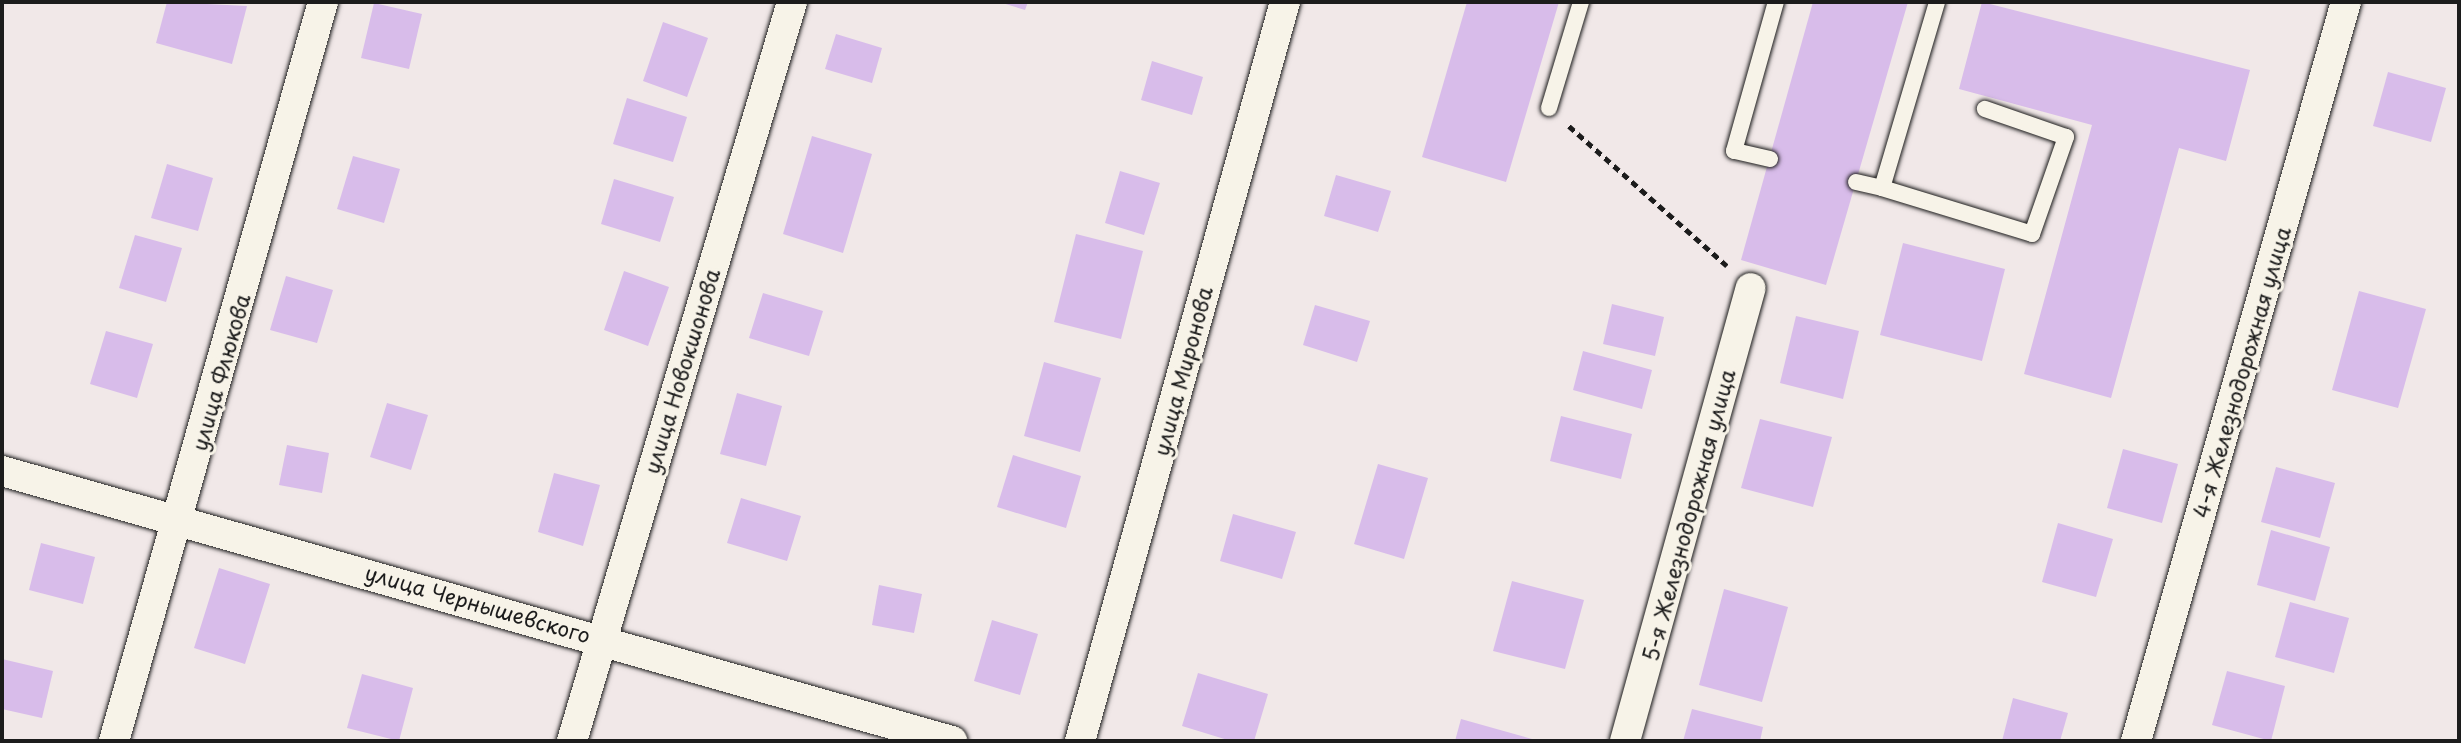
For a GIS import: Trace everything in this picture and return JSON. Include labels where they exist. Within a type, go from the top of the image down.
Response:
[{"type":"street","name":"улица Флюкова","points":[[114,741],[323,2]]},
{"type":"street","name":"улица Новокшонова","points":[[572,741],[600,639],[792,2]]},
{"type":"street","name":"улица Миронова","points":[[1080,741],[1285,2]]},
{"type":"street","name":"4-я Железнодорожная улица","points":[[2137,741],[2346,2]]},
{"type":"street","name":"5-я Железнодорожная улица","points":[[1625,741],[1751,288]]},
{"type":"street","name":"улица Чернышевского","points":[[2,471],[179,518],[952,741]]},
{"type":"lane","points":[[1549,108],[1581,2]]},
{"type":"lane","points":[[1770,159],[1734,151],[1776,2]]},
{"type":"lane","points":[[1882,188],[1937,2]]},
{"type":"lane","points":[[1856,182],[2032,234],[2066,137],[1985,109]]},
{"type":"path","points":[[1549,108],[1751,288]]},
{"type":"building","points":[[167,2],[247,6],[232,64],[156,43]]},
{"type":"building","points":[[999,2],[1028,2],[1025,10]]},
{"type":"building","points":[[1467,2],[1559,2],[1506,182],[1422,157]]},
{"type":"building","points":[[1813,2],[1908,2],[1826,285],[1741,260]]},
{"type":"building","points":[[1982,2],[2250,70],[2226,161],[2179,148],[2111,398],[2024,374],[2092,125],[1959,89]]},
{"type":"building","points":[[374,3],[422,14],[409,69],[361,58]]},
{"type":"building","points":[[663,22],[708,38],[687,97],[643,81]]},
{"type":"building","points":[[836,34],[882,48],[872,83],[825,69]]},
{"type":"building","points":[[1152,61],[1203,77],[1192,115],[1141,100]]},
{"type":"building","points":[[2388,72],[2446,88],[2431,142],[2373,126]]},
{"type":"building","points":[[627,98],[687,117],[673,162],[613,144]]},
{"type":"building","points":[[812,136],[872,154],[843,253],[783,234]]},
{"type":"building","points":[[353,156],[400,169],[384,223],[337,209]]},
{"type":"building","points":[[167,164],[213,178],[198,231],[151,218]]},
{"type":"building","points":[[1120,171],[1160,183],[1144,235],[1105,223]]},
{"type":"building","points":[[1336,175],[1391,191],[1378,232],[1324,216]]},
{"type":"building","points":[[614,179],[674,197],[660,242],[601,224]]},
{"type":"building","points":[[1076,234],[1143,251],[1121,339],[1054,322]]},
{"type":"building","points":[[135,235],[182,248],[166,302],[119,288]]},
{"type":"building","points":[[1903,243],[2005,269],[1982,361],[1880,335]]},
{"type":"building","points":[[624,271],[669,287],[648,346],[604,330]]},
{"type":"building","points":[[286,276],[333,290],[317,343],[270,330]]},
{"type":"building","points":[[2359,291],[2426,309],[2398,408],[2332,390]]},
{"type":"building","points":[[763,293],[823,311],[809,356],[749,338]]},
{"type":"building","points":[[1612,304],[1664,317],[1655,356],[1603,344]]},
{"type":"building","points":[[1315,305],[1370,321],[1357,362],[1303,345]]},
{"type":"building","points":[[1796,316],[1859,331],[1843,399],[1780,383]]},
{"type":"building","points":[[106,331],[153,344],[137,398],[90,384]]},
{"type":"building","points":[[1583,351],[1652,370],[1642,409],[1573,390]]},
{"type":"building","points":[[1044,362],[1101,378],[1080,452],[1024,436]]},
{"type":"building","points":[[737,393],[782,406],[766,466],[720,454]]},
{"type":"building","points":[[387,403],[428,415],[411,470],[370,457]]},
{"type":"building","points":[[1561,416],[1632,434],[1621,479],[1550,461]]},
{"type":"building","points":[[1760,419],[1832,437],[1813,507],[1741,488]]},
{"type":"building","points":[[287,445],[329,453],[322,493],[279,485]]},
{"type":"building","points":[[2123,449],[2178,464],[2162,523],[2107,508]]},
{"type":"building","points":[[1013,455],[1081,476],[1066,528],[997,507]]},
{"type":"building","points":[[1378,464],[1428,478],[1404,559],[1354,544]]},
{"type":"building","points":[[2276,467],[2335,483],[2320,538],[2261,522]]},
{"type":"building","points":[[554,473],[600,485],[583,546],[538,532]]},
{"type":"building","points":[[741,498],[801,516],[787,561],[727,543]]},
{"type":"building","points":[[1233,514],[1296,532],[1282,579],[1220,561]]},
{"type":"building","points":[[2058,523],[2113,539],[2096,597],[2042,582]]},
{"type":"building","points":[[2271,530],[2330,547],[2315,601],[2257,585]]},
{"type":"building","points":[[41,543],[95,557],[83,604],[29,590]]},
{"type":"building","points":[[219,568],[270,584],[245,664],[194,648]]},
{"type":"building","points":[[1512,581],[1584,600],[1565,669],[1493,651]]},
{"type":"building","points":[[879,585],[922,594],[914,633],[872,625]]},
{"type":"building","points":[[1724,589],[1788,607],[1762,702],[1699,685]]},
{"type":"building","points":[[2290,602],[2349,618],[2334,673],[2275,657]]},
{"type":"building","points":[[992,620],[1038,634],[1020,695],[974,681]]},
{"type":"building","points":[[2,659],[53,671],[42,718],[2,709]]},
{"type":"building","points":[[2227,671],[2285,686],[2271,741],[2212,725]]},
{"type":"building","points":[[1198,673],[1268,694],[1254,741],[1231,741],[1182,726]]},
{"type":"building","points":[[362,674],[413,688],[399,741],[347,728]]},
{"type":"building","points":[[2013,698],[2068,713],[2060,741],[2002,741]]},
{"type":"building","points":[[1692,709],[1763,727],[1760,741],[1683,741]]},
{"type":"building","points":[[1461,719],[1532,739],[1532,741],[1455,741]]}]
